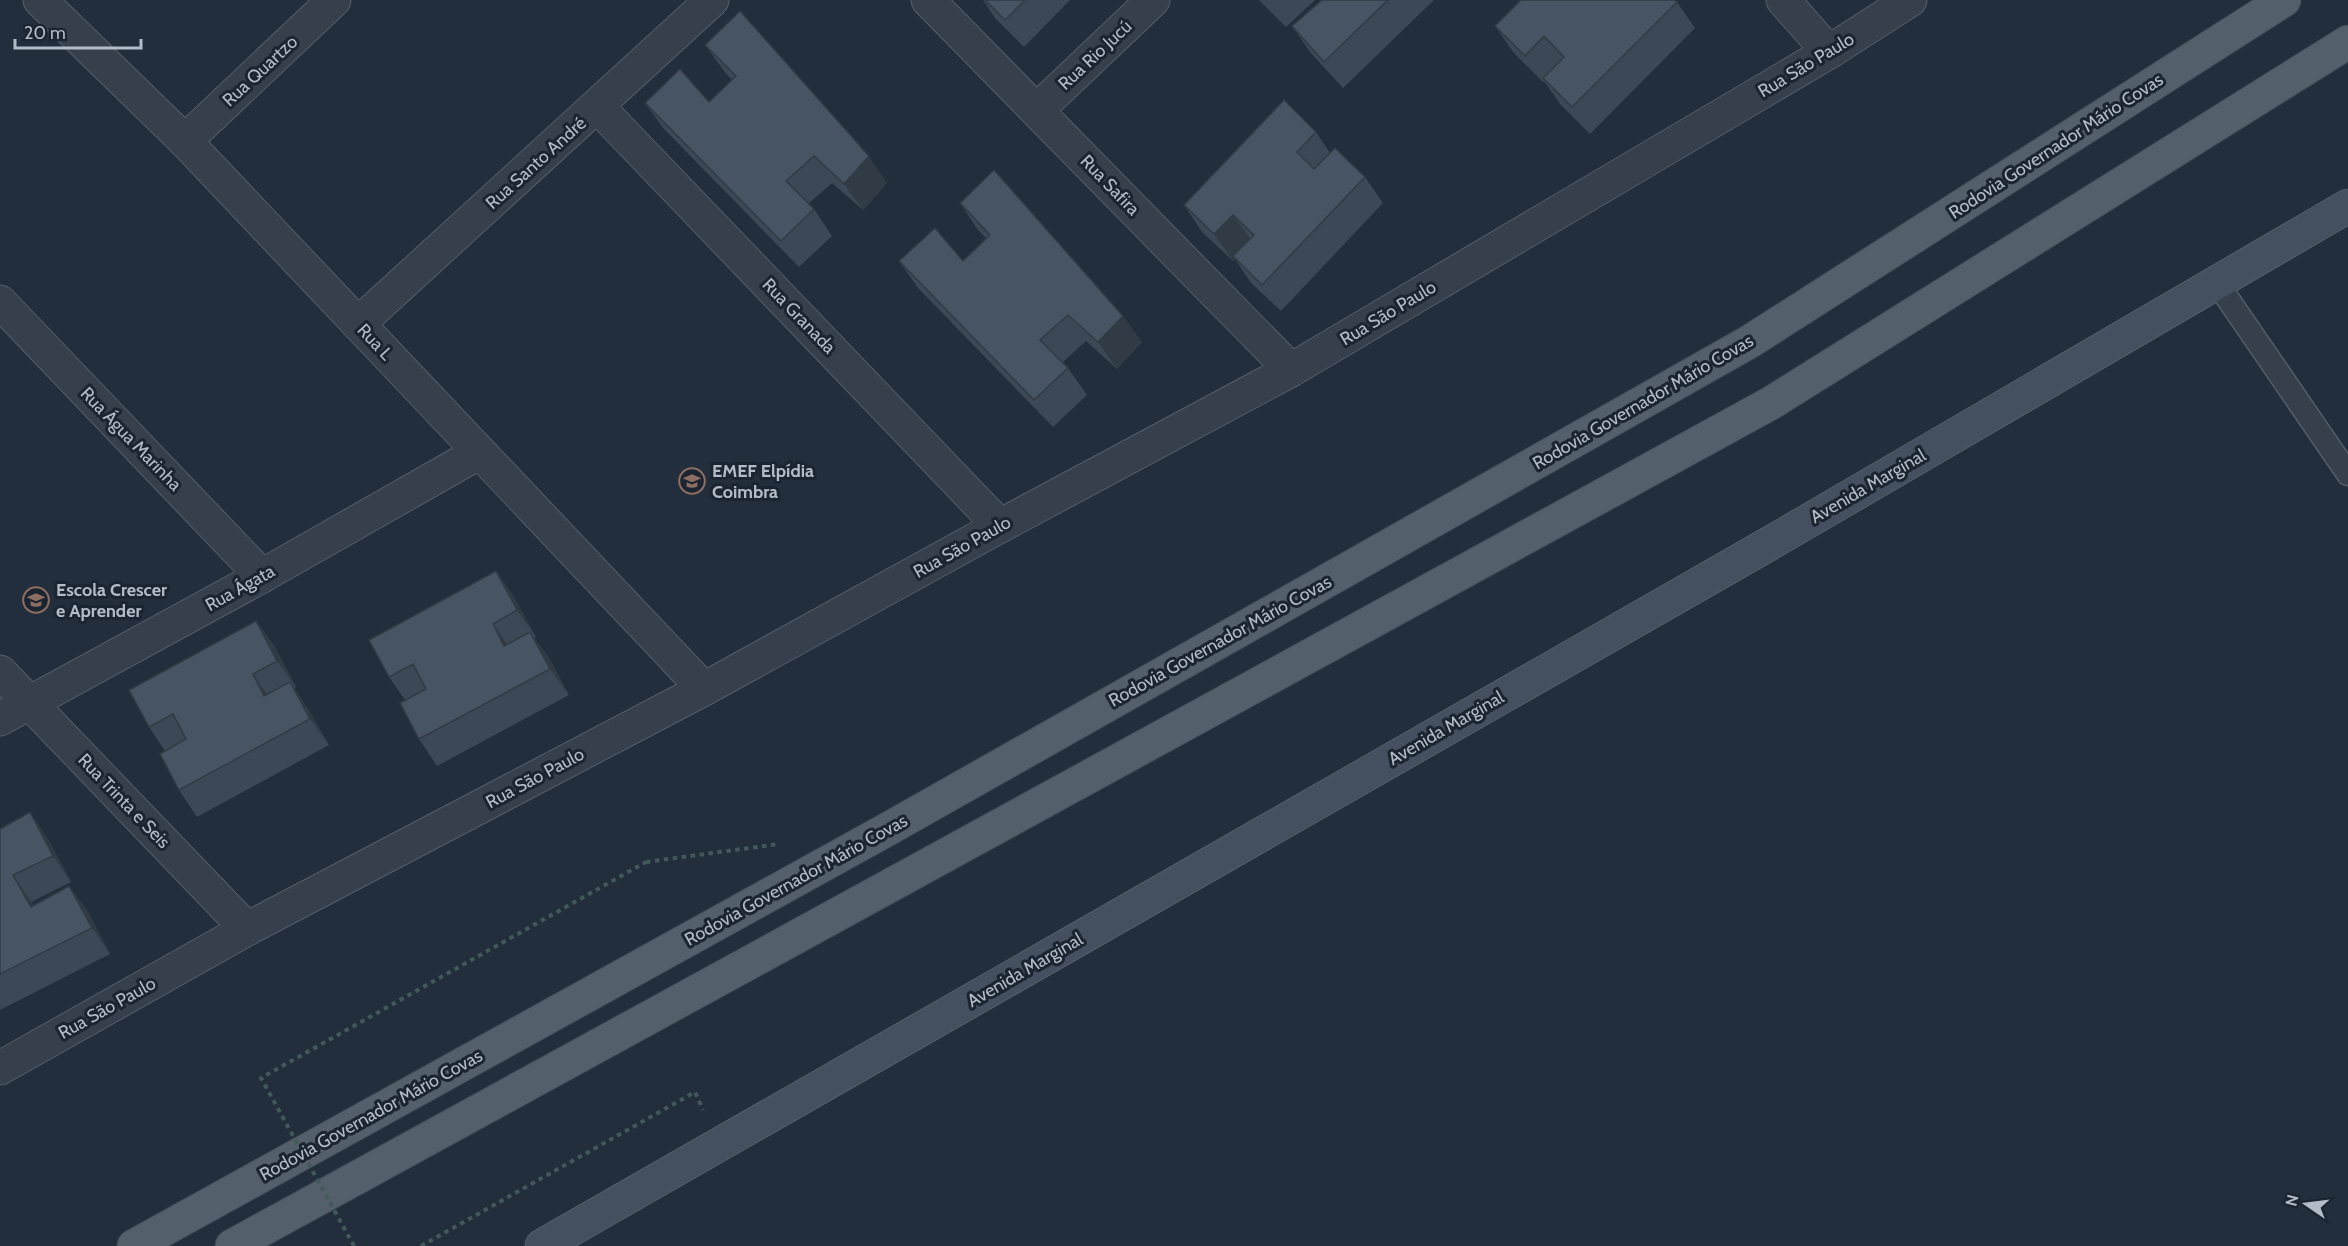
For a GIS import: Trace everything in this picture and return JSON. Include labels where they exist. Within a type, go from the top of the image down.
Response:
[{"type":"main road","name":"Rodovia Governador Mário Covas","points":[[134,1246],[888,829],[1749,342],[2284,0]]},
{"type":"main road","points":[[232,1246],[1771,403],[2348,42]]},
{"type":"street","name":"Rua L","points":[[40,0],[185,141],[478,453],[704,689]]},
{"type":"street","name":"Rua Quartzo","points":[[185,141],[334,0]]},
{"type":"street","name":"Rua Santo André","points":[[358,324],[712,0]]},
{"type":"street","name":"Rua Safira","points":[[928,0],[1291,370]]},
{"type":"street","name":"Rua Rio Jucú","points":[[1037,110],[1153,0]]},
{"type":"street","points":[[1782,0],[1829,52]]},
{"type":"street","name":"Rua São Paulo","points":[[0,1068],[247,929],[704,689],[1000,526],[1291,370],[1829,52],[1910,0]]},
{"type":"street","name":"Rua Granada","points":[[598,106],[1000,526]]},
{"type":"street","name":"Avenida Marginal","points":[[543,1246],[1767,545],[2348,206]]},
{"type":"street","name":"Rua Água Marinha","points":[[0,302],[262,576]]},
{"type":"street","name":"Rua Ágata","points":[[0,719],[262,576],[478,453]]},
{"type":"street","name":"Rua Trinta e Seis","points":[[0,672],[247,929]]},
{"type":"lane","points":[[2217,283],[2348,474]]},
{"type":"path","points":[[354,1246],[261,1078],[646,862],[784,843]]},
{"type":"path","points":[[421,1246],[695,1092],[704,1109]]},
{"type":"building","points":[[985,0],[1025,0],[1005,20]]},
{"type":"building","points":[[1322,0],[1388,0],[1324,62],[1292,26]]},
{"type":"building","points":[[1521,0],[1675,0],[1677,2],[1572,107],[1543,78],[1564,57],[1544,36],[1525,56],[1495,26]]},
{"type":"building","points":[[740,11],[869,156],[844,184],[814,156],[786,181],[814,209],[781,241],[645,103],[680,69],[709,102],[736,76],[705,45]]},
{"type":"building","points":[[1284,100],[1316,132],[1297,152],[1314,169],[1335,148],[1365,177],[1262,285],[1233,256],[1254,235],[1233,215],[1214,234],[1184,205]]},
{"type":"building","points":[[994,170],[1123,316],[1098,342],[1068,315],[1040,340],[1068,368],[1034,400],[899,261],[935,228],[963,261],[990,235],[960,203]]},
{"type":"building","points":[[496,571],[517,610],[493,624],[504,646],[530,632],[550,669],[419,739],[400,703],[426,689],[413,664],[389,677],[369,640]]},
{"type":"building","points":[[256,621],[277,661],[253,674],[264,696],[290,682],[310,719],[179,790],[160,754],[186,739],[173,714],[149,727],[129,690]]},
{"type":"building","points":[[30,812],[53,856],[13,875],[31,907],[69,886],[92,928],[0,974],[0,829]]},
{"type":"place","name":"EMEF Elpídia Coimbra","points":[[692,481]]},
{"type":"place","name":"Escola Crescer e Aprender","points":[[36,600]]}]
